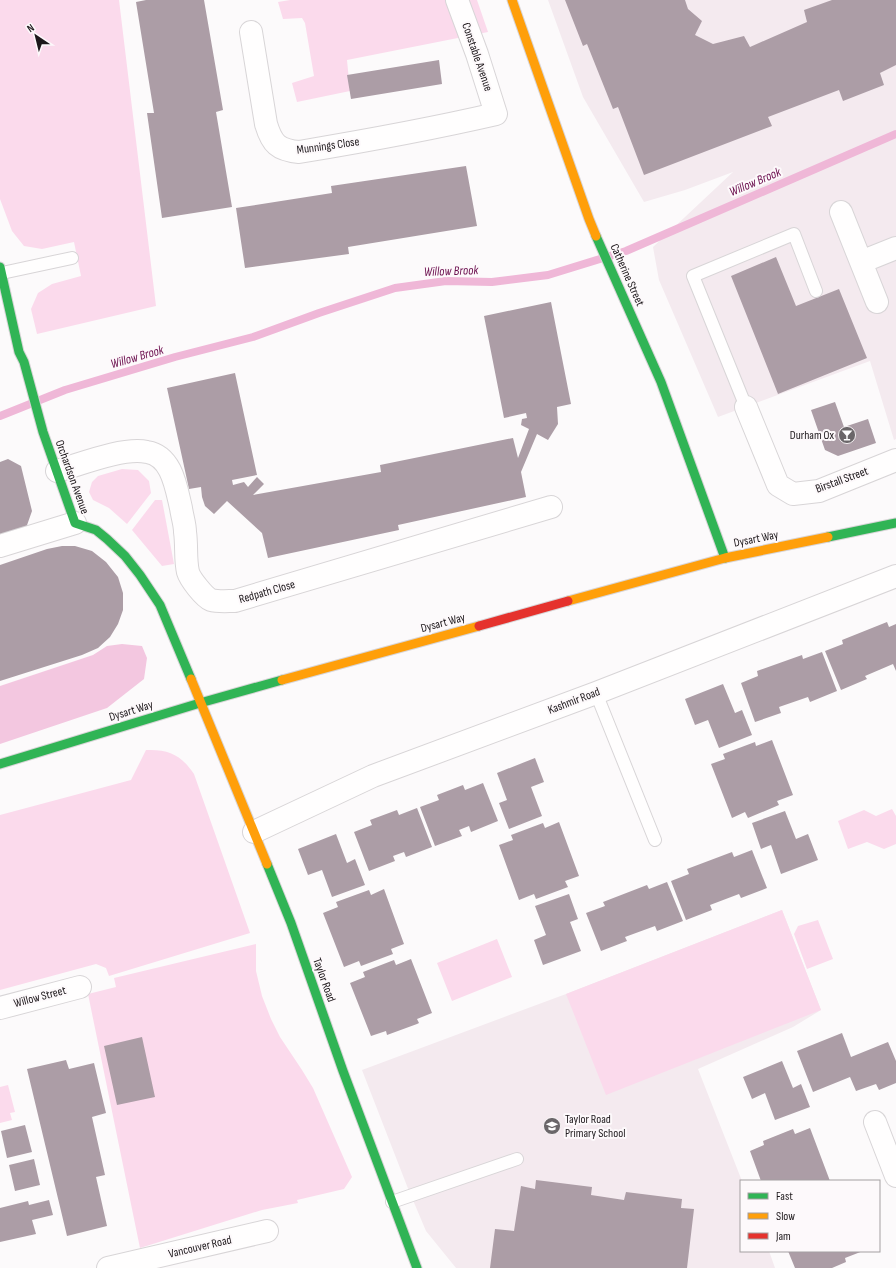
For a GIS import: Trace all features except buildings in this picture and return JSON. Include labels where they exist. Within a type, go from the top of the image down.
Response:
[{"type":"street","name":"Constable Avenue","points":[[457,0],[477,54],[496,114]]},
{"type":"street","name":"Catherine Street","points":[[512,0],[589,219],[661,382],[725,558]]},
{"type":"street","name":"Munnings Close","points":[[250,32],[269,136],[277,145],[287,151],[299,152],[378,139],[496,114]]},
{"type":"street","points":[[841,212],[877,302]]},
{"type":"street","points":[[861,262],[896,248]]},
{"type":"street","name":"Orchardson Avenue","points":[[1,270],[19,352],[24,362],[43,432],[75,523],[97,530],[118,549],[146,583],[160,605],[200,703]]},
{"type":"street","name":"Birstall Street","points":[[746,407],[778,486],[793,494],[819,491],[896,460]]},
{"type":"street","name":"Redpath Close","points":[[57,471],[115,454],[146,452],[157,455],[172,473],[176,487],[185,530],[188,573],[200,592],[210,600],[235,601],[551,507]]},
{"type":"street","points":[[0,546],[75,523]]},
{"type":"street","name":"Dysart Way","points":[[0,764],[200,703],[725,558],[896,523]]},
{"type":"street","name":"Kashmir Road","points":[[254,832],[373,776],[896,576]]},
{"type":"street","name":"Taylor Road","points":[[200,703],[241,798],[290,922],[417,1268]]},
{"type":"street","name":"Willow Street","points":[[0,1008],[80,987]]},
{"type":"street","points":[[875,1122],[896,1176]]},
{"type":"street","name":"Vancouver Road","points":[[108,1268],[267,1231]]},
{"type":"lane","points":[[746,407],[693,276],[794,234],[816,291]]},
{"type":"lane","points":[[1,270],[72,258]]},
{"type":"lane","points":[[0,330],[13,326]]},
{"type":"lane","points":[[596,692],[655,840]]},
{"type":"lane","points":[[392,1202],[517,1159]]},
{"type":"shaded area","points":[[0,0],[119,0],[156,306],[37,334],[31,309],[38,293],[52,284],[81,276],[74,242],[42,249],[24,246],[12,231],[0,199]]},
{"type":"shaded area","points":[[290,0],[477,0],[488,32],[347,60],[350,91],[297,102],[292,83],[314,76],[305,23],[302,18],[283,19],[278,2]]},
{"type":"shaded area","points":[[548,0],[896,0],[896,439],[894,440],[870,361],[718,417],[659,280],[653,247],[733,172],[685,190],[644,202],[583,97]]},
{"type":"shaded area","points":[[122,469],[138,470],[149,481],[151,493],[127,524],[109,508],[93,500],[89,492],[92,482],[98,476]]},
{"type":"shaded area","points":[[155,500],[162,500],[174,564],[162,566],[132,530]]},
{"type":"shaded area","points":[[122,644],[142,646],[147,658],[144,679],[107,708],[0,744],[0,686],[93,655],[107,646]]},
{"type":"shaded area","points":[[146,750],[174,754],[189,767],[194,774],[250,933],[109,976],[106,968],[96,964],[0,990],[0,815],[131,780]]},
{"type":"shaded area","points":[[892,809],[896,816],[896,844],[884,849],[867,842],[848,849],[838,821],[864,810],[876,816]]},
{"type":"shaded area","name":"Taylor Road Primary School","points":[[782,910],[821,1010],[793,1027],[698,1069],[742,1180],[740,1180],[740,1252],[769,1252],[775,1268],[456,1268],[426,1231],[362,1070],[566,994]]},
{"type":"shaded area","points":[[782,910],[821,1010],[606,1095],[566,994]]},
{"type":"shaded area","points":[[818,920],[833,959],[807,969],[794,934],[798,926]]},
{"type":"shaded area","points":[[497,939],[512,977],[452,1001],[437,963]]},
{"type":"shaded area","points":[[256,944],[256,971],[262,996],[271,1019],[280,1037],[313,1088],[352,1177],[344,1189],[297,1200],[298,1203],[262,1210],[140,1248],[88,994],[116,987],[114,978]]},
{"type":"shaded area","points":[[8,1085],[15,1112],[10,1113],[12,1120],[0,1123],[0,1087]]},
{"type":"waterway","name":"Willow Brook","points":[[0,416],[65,390],[175,357],[253,337],[395,288],[446,281],[492,282],[548,275],[626,251],[896,134]]},
{"type":"traffic: fast","points":[[596,236],[661,382],[725,558]]},
{"type":"traffic: fast","points":[[0,267],[19,352],[24,362],[43,432],[75,523],[96,530],[125,556],[140,575],[160,605],[191,679]]},
{"type":"traffic: fast","points":[[828,537],[896,523]]},
{"type":"traffic: fast","points":[[0,764],[200,703],[282,680]]},
{"type":"traffic: fast","points":[[267,864],[291,923],[343,1071],[417,1268]]},
{"type":"traffic: slow","points":[[512,0],[596,236]]},
{"type":"traffic: slow","points":[[568,601],[725,558],[828,537]]},
{"type":"traffic: slow","points":[[282,680],[479,626]]},
{"type":"traffic: slow","points":[[191,679],[267,864]]},
{"type":"traffic: jam","points":[[479,626],[568,601]]},
{"type":"place","name":"Durham Ox","points":[[847,435]]},
{"type":"place","name":"Taylor Road Primary School","points":[[552,1126]]}]
